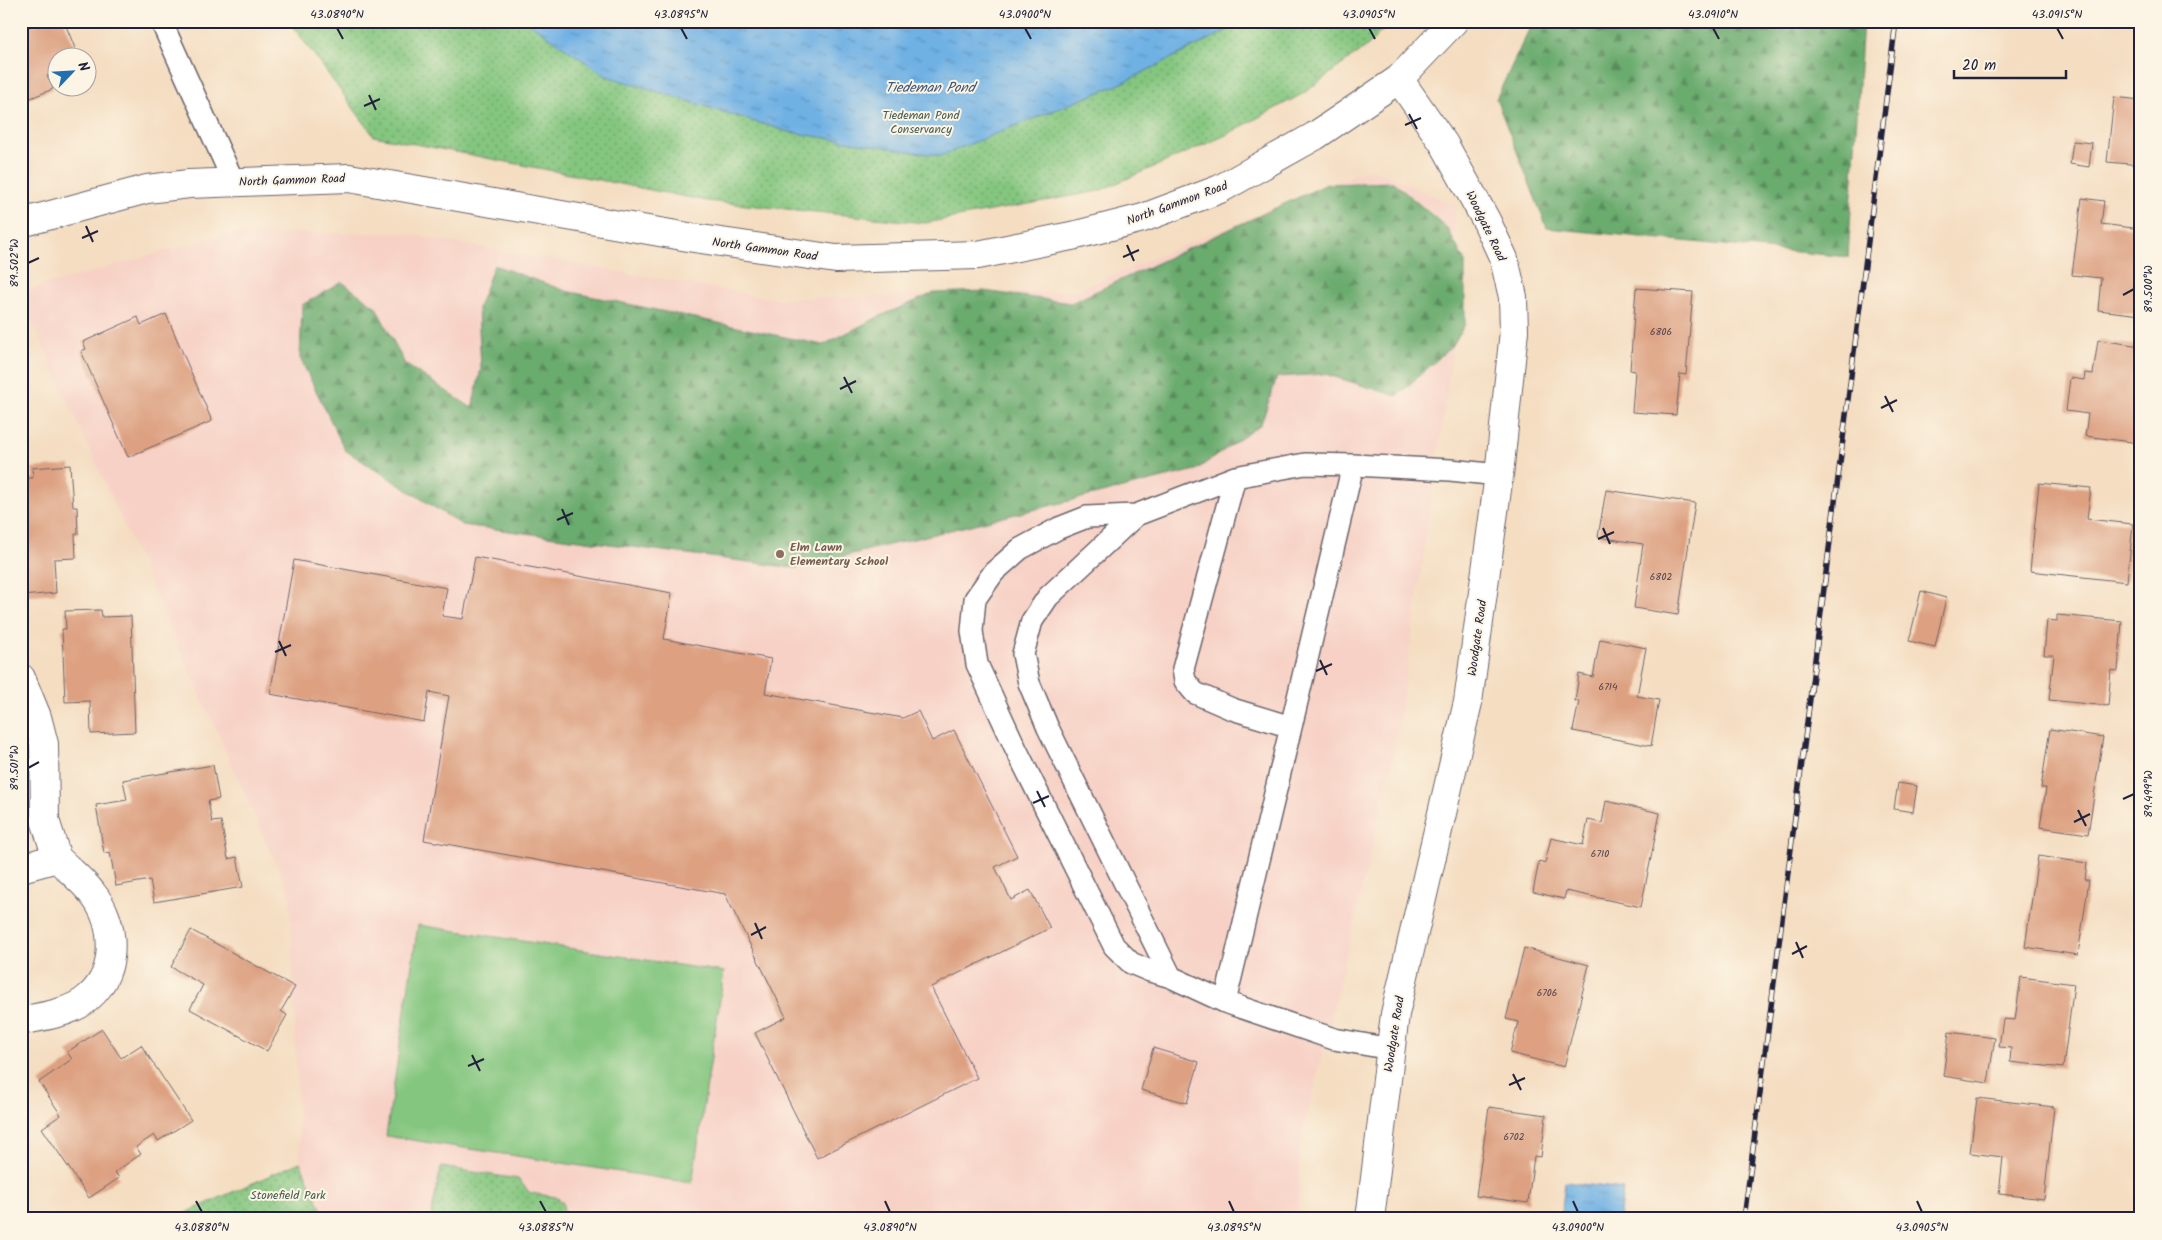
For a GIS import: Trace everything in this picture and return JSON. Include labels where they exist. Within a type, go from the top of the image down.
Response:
[{"type":"street","name":"North Gammon Road","points":[[21,223],[147,189],[190,184],[350,178],[684,236],[836,259],[978,255],[1076,235],[1143,218],[1220,189],[1314,136],[1399,79],[1454,21]]},
{"type":"street","name":"Woodgate Road","points":[[1370,1219],[1395,1014],[1468,702],[1499,475],[1514,331],[1513,297],[1504,259],[1487,222],[1444,144],[1399,79]]},
{"type":"street","points":[[21,678],[38,717],[44,744],[45,820],[57,858],[93,894],[107,920],[112,948],[104,976],[89,998],[68,1009],[21,1021]]},
{"type":"street","points":[[21,868],[57,858]]},
{"type":"lane","points":[[161,21],[234,183]]},
{"type":"lane","points":[[1391,1049],[1334,1038],[1225,1002],[1171,977],[1132,963],[1114,946],[1016,749],[977,664],[972,631],[974,599],[994,572],[1020,549],[1059,528],[1087,517],[1136,515],[1235,477],[1305,464],[1450,470],[1499,475]]},
{"type":"lane","points":[[1225,1002],[1353,465]]},
{"type":"lane","points":[[1235,477],[1183,669],[1185,681],[1195,693],[1232,709],[1291,727]]},
{"type":"lane","points":[[1136,515],[1048,597],[1032,621],[1023,654],[1029,683],[1048,728],[1171,977]]},
{"type":"shaded area","name":"Elm Lawn Elementary School","points":[[1370,168],[1455,206],[1452,356],[1395,751],[1300,1146],[1298,1219],[326,1219],[300,1162],[290,894],[21,297],[21,292],[226,234],[401,233],[773,299],[1074,291]]},
{"type":"green space","name":"Tiedeman Pond Conservancy","points":[[289,21],[1392,21],[1367,46],[1304,93],[1224,136],[1099,191],[925,223],[707,201],[374,136]]},
{"type":"green space","points":[[1533,21],[1863,21],[1848,257],[1547,228],[1496,99]]},
{"type":"green space","points":[[1393,182],[1447,228],[1465,262],[1465,324],[1453,345],[1397,396],[1325,374],[1277,377],[1261,424],[1196,470],[795,568],[462,525],[345,450],[300,358],[302,305],[342,282],[376,307],[405,364],[472,408],[481,369],[478,308],[494,265],[566,291],[823,345],[878,317],[934,293],[984,291],[1071,303],[1327,184]]},
{"type":"green space","points":[[418,925],[724,972],[692,1183],[386,1136]]},
{"type":"green space","name":"Stonefield Park","points":[[300,1162],[326,1219],[172,1219]]},
{"type":"green space","points":[[441,1167],[518,1179],[530,1193],[556,1197],[563,1203],[564,1215],[561,1219],[433,1219],[431,1216]]},
{"type":"water","name":"Tiedeman Pond","points":[[526,21],[1246,21],[1120,84],[940,156],[789,132],[606,76]]},
{"type":"water","points":[[1565,1182],[1623,1189],[1619,1219],[1561,1218]]},
{"type":"building","points":[[24,21],[27,28],[43,21],[64,21],[75,48],[48,48],[48,91],[21,102],[21,23]]},
{"type":"building","points":[[2138,21],[2141,21],[2141,51],[2135,50]]},
{"type":"building","points":[[2114,97],[2141,100],[2141,165],[2107,162]]},
{"type":"building","points":[[2073,141],[2092,143],[2089,167],[2070,164]]},
{"type":"building","points":[[2082,198],[2104,201],[2101,224],[2141,229],[2141,315],[2098,310],[2101,278],[2072,275]]},
{"type":"building","points":[[1636,288],[1693,292],[1686,375],[1680,374],[1676,415],[1632,412],[1635,371],[1630,370]]},
{"type":"building","points":[[166,314],[212,421],[128,457],[81,351],[86,349],[83,342],[138,317],[141,325]]},
{"type":"building","points":[[2098,340],[2141,346],[2141,428],[2139,443],[2085,436],[2088,414],[2066,411],[2070,378],[2084,380],[2085,373],[2093,374]]},
{"type":"building","points":[[70,465],[73,507],[77,507],[78,534],[75,534],[76,558],[54,559],[56,593],[21,596],[21,478],[33,478],[32,468]]},
{"type":"building","points":[[2039,483],[2091,488],[2087,519],[2133,524],[2127,582],[2030,571]]},
{"type":"building","points":[[1606,490],[1695,503],[1678,615],[1634,608],[1643,544],[1598,537]]},
{"type":"building","points":[[475,557],[672,593],[664,639],[771,659],[765,693],[903,718],[918,711],[932,741],[954,730],[1017,856],[995,867],[1011,900],[1030,890],[1050,928],[931,987],[977,1078],[817,1158],[755,1033],[786,1017],[725,894],[424,840],[449,696],[429,692],[424,722],[270,694],[294,560],[447,588],[442,616],[463,619]]},
{"type":"building","points":[[1921,591],[1946,598],[1935,647],[1909,641]]},
{"type":"building","points":[[101,610],[102,617],[131,616],[135,732],[91,734],[90,701],[65,702],[62,629],[66,629],[65,611]]},
{"type":"building","points":[[2057,615],[2122,621],[2118,671],[2111,670],[2108,706],[2049,700],[2054,655],[2044,655],[2047,620],[2057,621]]},
{"type":"building","points":[[1600,639],[1646,648],[1637,696],[1659,700],[1651,746],[1573,731],[1579,701],[1575,701],[1579,674],[1593,677]]},
{"type":"building","points":[[2050,729],[2103,737],[2088,834],[2040,827],[2046,788],[2041,788]]},
{"type":"building","points":[[213,765],[219,799],[208,801],[212,822],[221,821],[228,859],[237,857],[243,887],[154,902],[150,880],[116,886],[110,852],[104,853],[96,805],[127,800],[123,780]]},
{"type":"building","points":[[1898,783],[1917,786],[1913,812],[1894,809]]},
{"type":"building","points":[[1606,801],[1660,813],[1641,907],[1566,891],[1564,899],[1533,892],[1539,861],[1545,863],[1551,838],[1583,845],[1588,820],[1602,823]]},
{"type":"building","points":[[2038,856],[2087,863],[2085,880],[2089,880],[2078,955],[2025,947]]},
{"type":"building","points":[[191,930],[295,987],[281,1011],[287,1015],[267,1051],[190,1009],[203,985],[171,967]]},
{"type":"building","points":[[1524,948],[1589,965],[1564,1067],[1510,1053],[1518,1022],[1506,1019]]},
{"type":"building","points":[[2021,977],[2074,984],[2063,1068],[2010,1062],[2011,1048],[1999,1047],[2003,1019],[2015,1020]]},
{"type":"building","points":[[102,1029],[121,1058],[141,1045],[191,1120],[158,1141],[154,1135],[136,1147],[141,1154],[115,1172],[119,1178],[89,1198],[42,1128],[61,1115],[39,1082],[72,1059],[67,1052]]},
{"type":"building","points":[[1949,1032],[1995,1038],[1988,1083],[1943,1076]]},
{"type":"building","points":[[1153,1048],[1199,1062],[1187,1103],[1141,1090]]},
{"type":"building","points":[[1977,1098],[2054,1107],[2044,1199],[1999,1194],[2003,1157],[1970,1153]]},
{"type":"building","points":[[1489,1107],[1546,1115],[1541,1157],[1534,1156],[1528,1203],[1476,1196]]},
{"type":"railway","points":[[1744,1219],[1896,21]]},
{"type":"place","name":"Elm Lawn Elementary School","points":[[780,554]]}]
